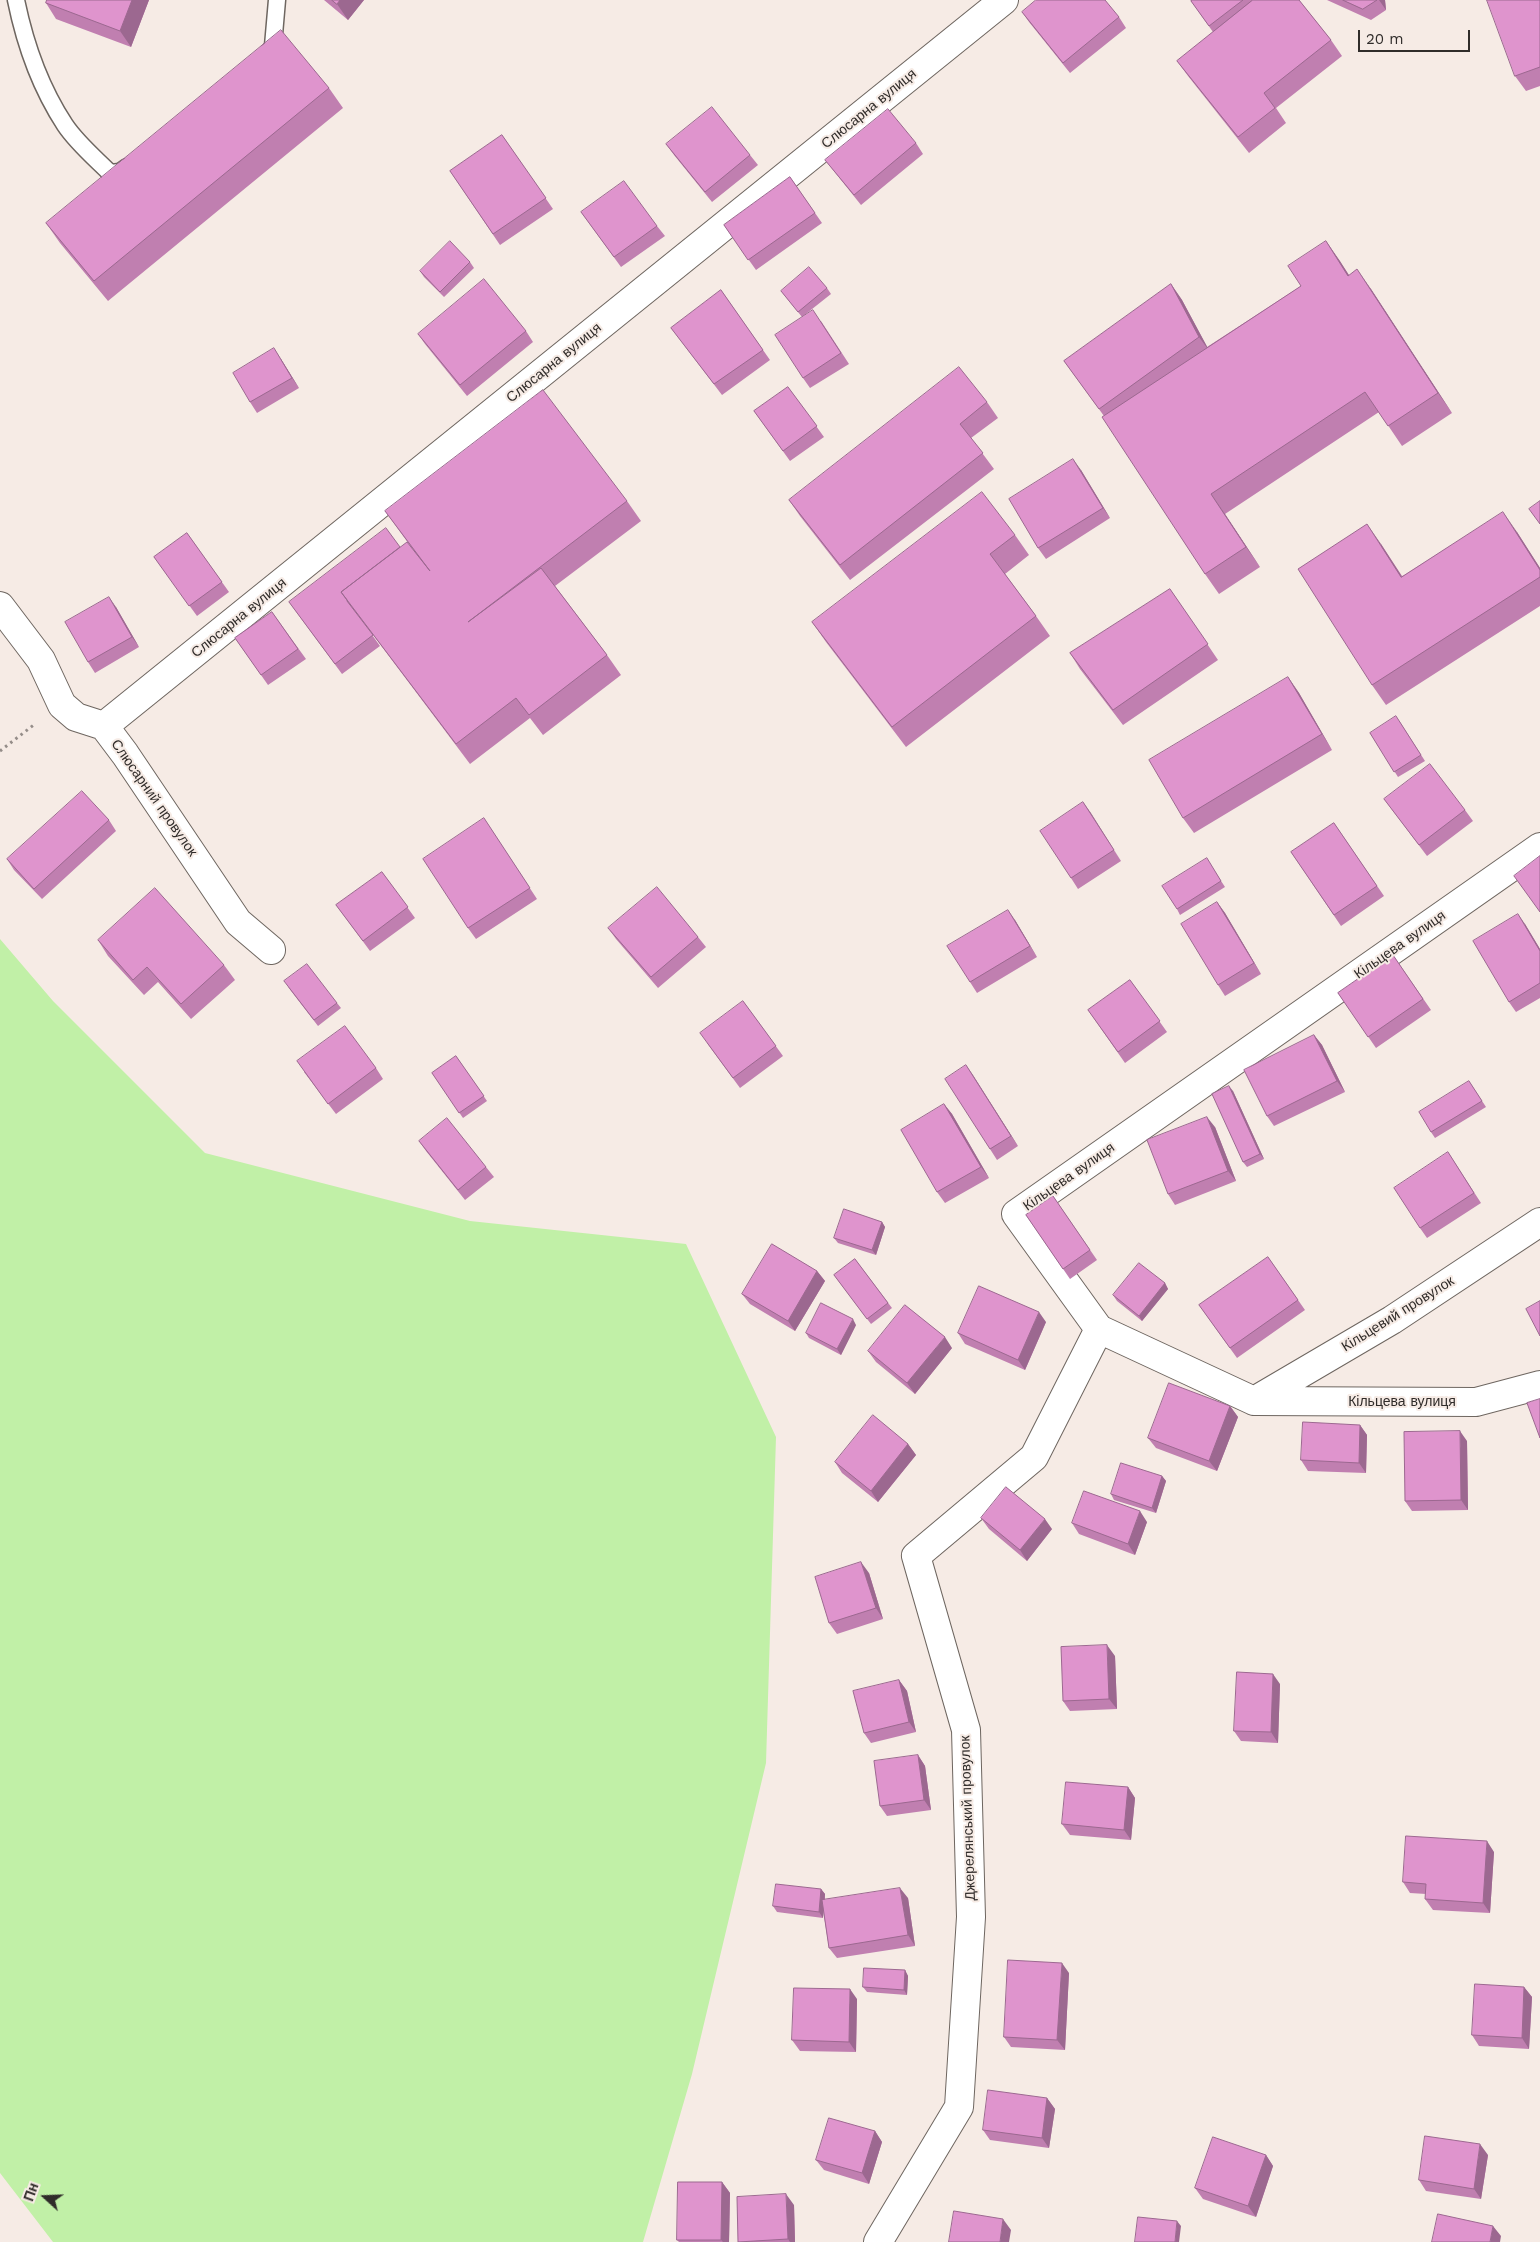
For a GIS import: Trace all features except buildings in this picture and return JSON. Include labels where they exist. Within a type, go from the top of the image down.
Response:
[{"type":"street","name":"Слюсарна вулиця","points":[[104,726],[1004,0]]},
{"type":"street","points":[[0,606],[41,660],[62,705]]},
{"type":"street","name":"Слюсарний провулок","points":[[62,705],[76,717],[104,726],[125,754],[238,922],[271,950]]},
{"type":"street","name":"Кільцева вулиця","points":[[1540,846],[1016,1214],[1099,1329],[1254,1402],[1476,1402],[1540,1385]]},
{"type":"street","name":"Кільцевий провулок","points":[[1254,1402],[1392,1320],[1540,1222]]},
{"type":"street","name":"Джерелянський провулок","points":[[878,2242],[959,2107],[971,1917],[966,1730],[916,1556],[1034,1458],[1099,1329]]},
{"type":"lane","points":[[16,0],[22,30],[33,65],[66,126],[110,173],[120,172],[143,154]]},
{"type":"lane","points":[[251,67],[267,55],[273,46],[278,0]]},
{"type":"path","points":[[0,751],[62,705]]},
{"type":"green space","points":[[0,939],[53,1001],[205,1153],[470,1221],[686,1244],[776,1437],[766,1763],[692,2074],[643,2242],[53,2242],[0,2173]]}]
